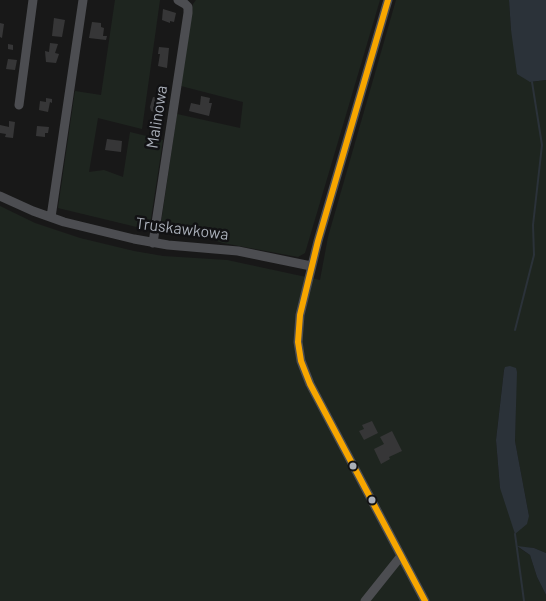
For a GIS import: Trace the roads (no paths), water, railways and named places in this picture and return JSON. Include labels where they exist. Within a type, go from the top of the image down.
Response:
[{"type":"street","points":[[19,105],[33,0]]},
{"type":"street","points":[[51,217],[83,0]]},
{"type":"street","name":"Malinowa","points":[[153,242],[190,4],[178,0]]},
{"type":"street","points":[[388,0],[311,266],[299,321],[298,342],[301,361],[310,384],[425,601]]},
{"type":"street","name":"Truskawkowa","points":[[0,196],[72,224],[153,242],[238,251],[311,266]]},
{"type":"street","points":[[364,601],[401,556]]},
{"type":"waterway","points":[[515,330],[534,255],[533,225],[542,145],[532,82]]},
{"type":"waterway","points":[[515,534],[524,601]]}]
